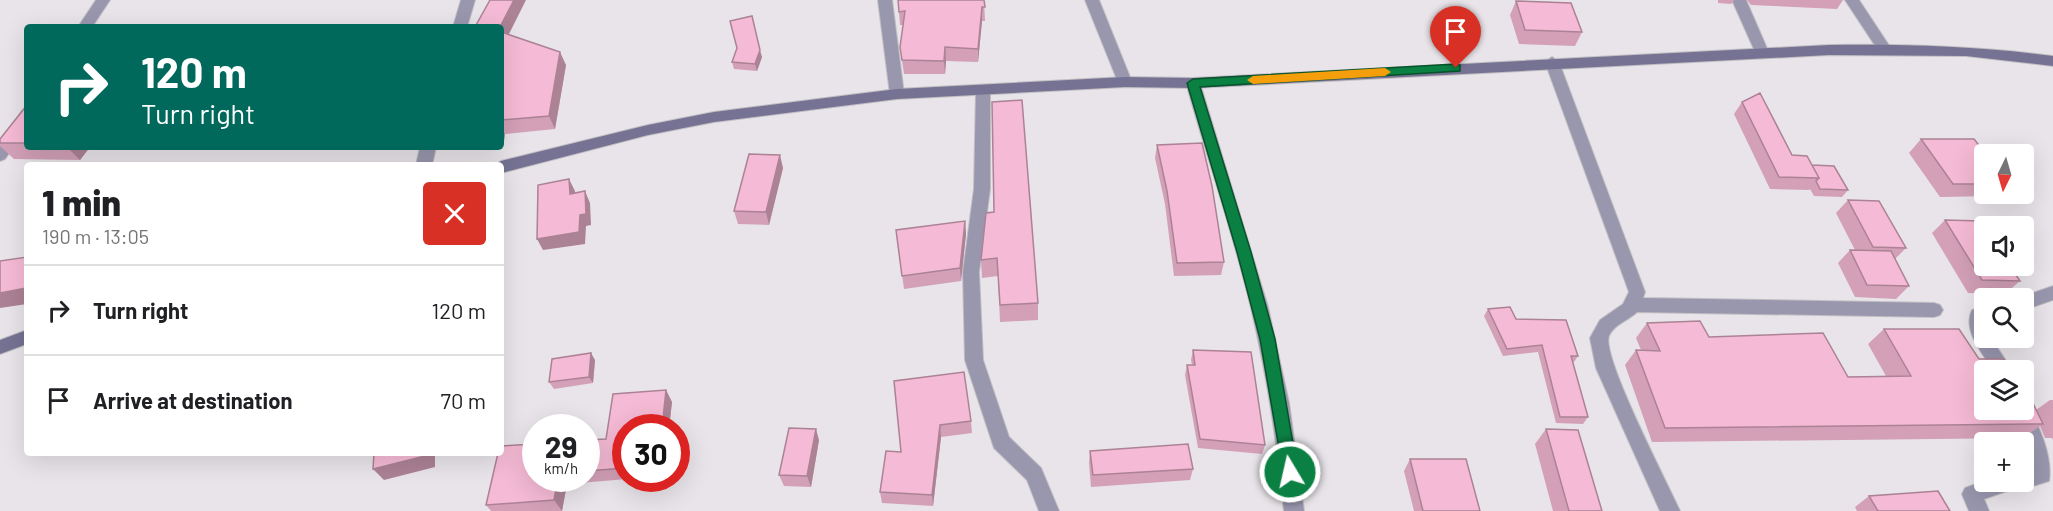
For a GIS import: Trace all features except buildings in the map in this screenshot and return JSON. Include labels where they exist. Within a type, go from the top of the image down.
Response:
[{"type":"main road","points":[[504,165],[648,130],[714,117],[897,94],[983,92],[1125,82],[1193,83],[1762,53],[1922,49],[2053,61]]},
{"type":"main road","points":[[0,346],[24,338]]},
{"type":"street","points":[[87,24],[103,0]]},
{"type":"street","points":[[461,24],[468,0]]},
{"type":"street","points":[[885,0],[897,94]]},
{"type":"street","points":[[1092,0],[1125,82]]},
{"type":"street","points":[[1739,0],[1762,53]]},
{"type":"street","points":[[1852,0],[1885,50]]},
{"type":"street","points":[[1552,63],[1637,292],[1630,309],[1606,326],[1599,338],[1605,368],[1670,511]]},
{"type":"street","points":[[1193,83],[1268,339],[1290,472],[1294,511]]},
{"type":"street","points":[[983,92],[982,189],[971,272],[974,360],[1001,441],[1034,474],[1049,511]]},
{"type":"street","points":[[0,155],[24,119]]},
{"type":"street","points":[[2034,300],[2053,293]]},
{"type":"street","points":[[1632,305],[1934,310]]},
{"type":"street","points":[[2034,440],[2043,468],[2042,475],[2034,477]]},
{"type":"street","points":[[1978,492],[1972,494],[1979,511]]},
{"type":"slow traffic","points":[[1253,80],[1385,72]]},
{"type":"route","points":[[1290,472],[1268,339],[1193,83],[1456,68]]}]
